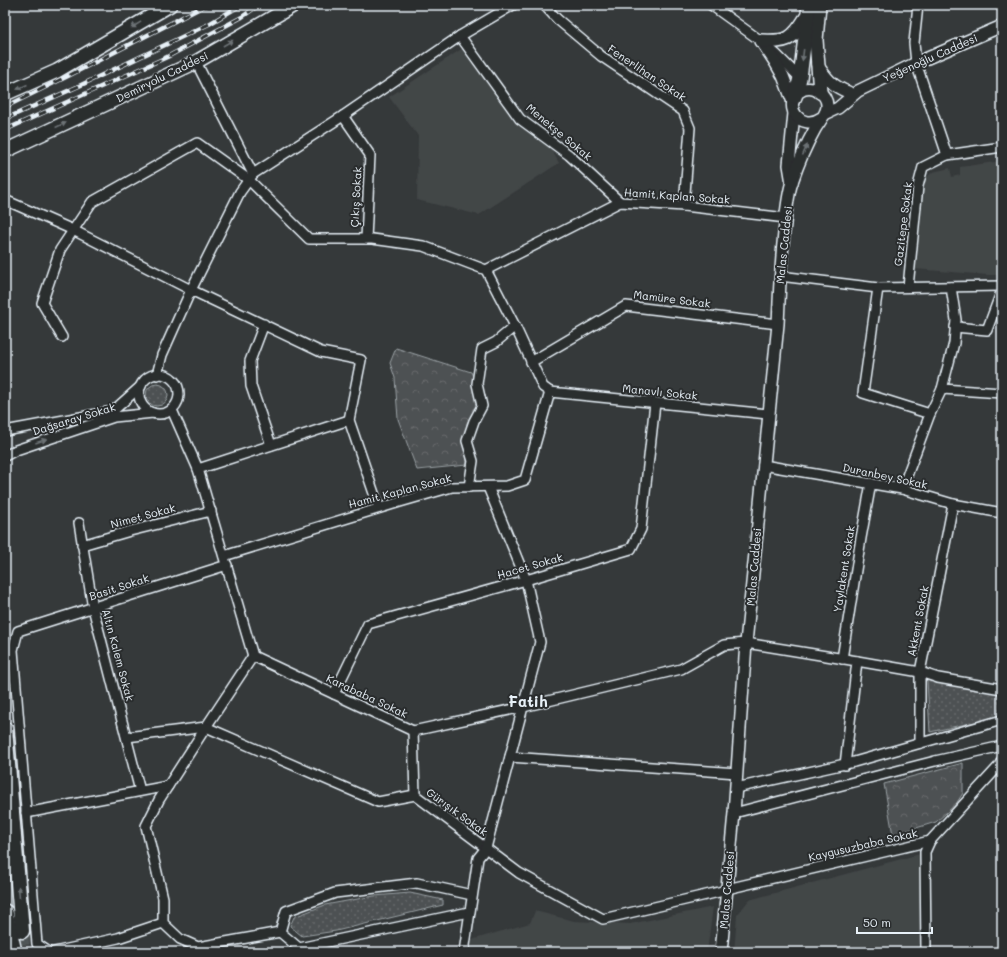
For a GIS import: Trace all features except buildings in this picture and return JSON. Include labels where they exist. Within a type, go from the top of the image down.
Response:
[{"type":"highway","points":[[5,912],[14,952]]},
{"type":"main road","points":[[5,94],[57,72],[170,5]]},
{"type":"main road","name":"Demiryolu Caddesi","points":[[5,151],[196,62],[294,5]]},
{"type":"main road","points":[[819,5],[816,40],[821,93]]},
{"type":"main road","points":[[761,41],[782,41],[791,38],[799,28],[808,10]]},
{"type":"main road","points":[[794,104],[800,78],[808,10]]},
{"type":"main road","points":[[5,729],[22,931]]},
{"type":"main road","points":[[5,921],[8,952]]},
{"type":"street","points":[[157,375],[162,355],[191,290],[240,192],[251,177],[460,36],[513,5]]},
{"type":"street","name":"Fenerlihan Sokak","points":[[544,5],[557,19],[601,56],[683,111],[690,128],[684,206]]},
{"type":"street","points":[[711,5],[761,41],[800,78]]},
{"type":"street","points":[[918,5],[914,43],[916,63],[947,155],[1002,147]]},
{"type":"street","name":"Yeğenoğlu Caddesi","points":[[853,92],[1002,26]]},
{"type":"street","name":"Menekşe Sokak","points":[[460,36],[520,119],[569,155],[620,202]]},
{"type":"street","points":[[761,41],[779,69],[802,121],[812,123],[838,108],[853,92]]},
{"type":"street","points":[[196,62],[251,177]]},
{"type":"street","points":[[817,63],[831,83],[838,89],[853,92]]},
{"type":"street","points":[[792,184],[789,165],[794,104],[804,90],[810,89],[821,93],[853,92]]},
{"type":"street","points":[[792,184],[815,129],[823,116],[826,102],[821,93]]},
{"type":"street","name":"Çıkış Sokak","points":[[343,116],[370,155],[366,239]]},
{"type":"street","points":[[62,337],[42,304],[60,250],[92,202],[197,143],[251,177],[309,239],[366,239],[423,246],[486,270],[515,326],[543,387],[550,392]]},
{"type":"street","name":"Gazitepe Sokak","points":[[908,287],[918,186],[923,168],[947,155]]},
{"type":"street","name":"Malas Caddesi","points":[[721,952],[723,890],[734,813],[746,643],[778,324],[780,276],[786,218],[792,184]]},
{"type":"street","points":[[5,200],[74,230],[191,290],[320,352],[361,360],[349,420],[379,508]]},
{"type":"street","name":"Hamit Kaplan Sokak","points":[[486,270],[620,202],[684,206],[786,218]]},
{"type":"street","points":[[780,276],[878,288],[1002,286]]},
{"type":"street","points":[[902,489],[930,414],[942,389],[954,343],[956,320],[951,287]]},
{"type":"street","points":[[878,288],[863,393],[930,414]]},
{"type":"street","points":[[955,327],[987,330],[1002,290]]},
{"type":"street","name":"Mamüre Sokak","points":[[531,362],[626,306],[778,324]]},
{"type":"street","points":[[264,324],[250,361],[251,386],[271,445]]},
{"type":"street","points":[[469,487],[473,461],[467,441],[474,421],[482,406],[477,384],[482,349],[496,342],[515,326]]},
{"type":"street","points":[[157,375],[167,376],[173,379],[179,391],[179,398],[172,410],[159,414],[147,410],[140,399],[141,386],[149,377],[157,375]]},
{"type":"street","name":"Dağsaray Sokak","points":[[5,431],[113,410],[141,386]]},
{"type":"street","points":[[942,389],[1002,393]]},
{"type":"street","name":"Hamit Kaplan Sokak","points":[[224,556],[452,487],[506,486],[525,480],[550,392]]},
{"type":"street","name":"Manavlı Sokak","points":[[550,392],[655,404],[768,414]]},
{"type":"street","name":"Hacet Sokak","points":[[334,694],[368,624],[631,549],[641,529],[655,404]]},
{"type":"street","points":[[172,410],[198,469],[254,656],[159,800],[146,826],[163,898],[163,923],[180,939],[198,947],[280,932]]},
{"type":"street","name":"Dağsaray Sokak","points":[[5,456],[16,450],[114,417],[153,413]]},
{"type":"street","points":[[198,469],[349,420]]},
{"type":"street","name":"Duranbey Sokak","points":[[763,465],[902,489],[954,504],[1002,513]]},
{"type":"street","name":"Yaylakent Sokak","points":[[842,659],[871,483]]},
{"type":"street","points":[[464,952],[478,858],[486,848],[540,642],[526,580],[488,487]]},
{"type":"street","name":"Akkent Sokak","points":[[920,743],[920,672],[954,504]]},
{"type":"street","name":"Nimet Sokak","points":[[82,545],[130,531],[211,511]]},
{"type":"street","name":"Altın Kalem Sokak","points":[[79,523],[93,608],[140,791]]},
{"type":"street","name":"Basit Sokak","points":[[26,813],[13,650],[18,631],[227,566]]},
{"type":"street","name":"Karababa Sokak","points":[[254,656],[413,731],[523,707],[681,669],[724,645],[746,643],[920,672],[938,678],[1002,689]]},
{"type":"street","points":[[845,764],[857,661]]},
{"type":"street","points":[[736,788],[845,764],[1002,720]]},
{"type":"street","points":[[127,737],[206,727]]},
{"type":"street","name":"Gürışık Sokak","points":[[206,727],[378,802],[415,795],[519,873],[603,919],[723,890]]},
{"type":"street","points":[[413,731],[415,795]]},
{"type":"street","points":[[734,813],[935,761],[1002,746]]},
{"type":"street","points":[[510,757],[737,773]]},
{"type":"street","name":"Kaygusuzbaba Sokak","points":[[723,890],[930,841],[999,766],[1002,760]]},
{"type":"street","points":[[49,952],[37,944],[26,813],[168,786]]},
{"type":"street","points":[[926,952],[925,852],[930,841]]},
{"type":"street","points":[[280,932],[286,911],[335,893],[417,882],[472,895]]},
{"type":"street","points":[[280,932],[299,948],[469,912]]},
{"type":"street","points":[[54,952],[118,938],[163,923]]},
{"type":"shaded area","points":[[463,48],[499,100],[517,122],[551,149],[559,163],[479,215],[417,200],[418,136],[389,97]]},
{"type":"shaded area","points":[[1002,161],[1002,275],[915,269],[922,191],[927,177],[933,172],[950,168],[952,177],[960,175],[960,167]]},
{"type":"shaded area","points":[[920,854],[920,952],[734,952],[737,915],[749,900]]},
{"type":"shaded area","points":[[713,907],[707,952],[467,952],[468,941],[530,923],[535,911],[574,921],[630,924]]},
{"type":"green space","points":[[396,348],[471,372],[481,392],[478,405],[467,423],[467,465],[417,470],[398,419],[395,378],[390,363]]},
{"type":"green space","points":[[157,384],[165,387],[168,395],[165,403],[157,406],[149,403],[146,395],[149,387]]},
{"type":"green space","points":[[927,680],[1002,693],[1002,716],[930,732]]},
{"type":"green space","points":[[963,763],[963,793],[956,804],[936,822],[893,835],[884,784]]},
{"type":"green space","points":[[410,893],[443,900],[443,905],[336,931],[302,936],[290,926],[294,917],[325,905],[374,896]]},
{"type":"tunnel","points":[[22,931],[23,952]]},
{"type":"railway","points":[[5,107],[206,5]]},
{"type":"railway","points":[[5,119],[79,86],[209,24],[241,5]]},
{"type":"railway","points":[[5,130],[167,57],[242,17],[259,5]]},
{"type":"district","name":"Fatih","points":[[528,702]]}]
